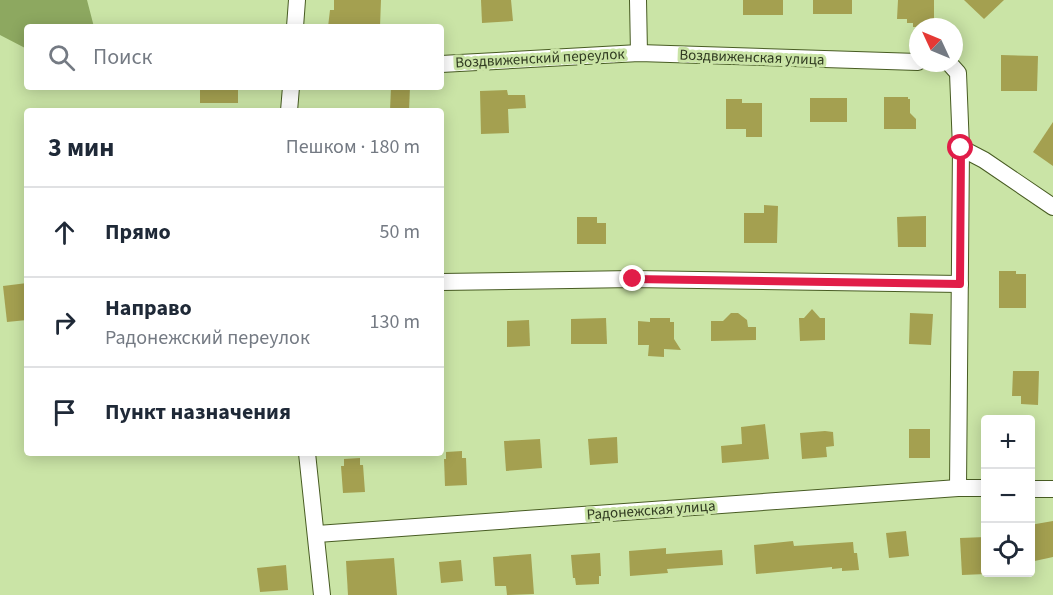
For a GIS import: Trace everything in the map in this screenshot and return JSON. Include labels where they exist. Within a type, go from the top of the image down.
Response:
[{"type":"street","points":[[295,24],[297,0]]},
{"type":"street","points":[[639,0],[639,53]]},
{"type":"street","name":"Воздвиженская улица","points":[[639,53],[909,62]]},
{"type":"street","name":"Воздвиженский переулок","points":[[444,64],[639,53]]},
{"type":"street","points":[[957,72],[961,148],[958,488]]},
{"type":"street","points":[[289,108],[291,90]]},
{"type":"street","points":[[961,148],[984,160],[1053,207]]},
{"type":"street","points":[[444,282],[633,279],[960,284]]},
{"type":"street","points":[[307,456],[322,595]]},
{"type":"street","name":"Радонежская улица","points":[[317,534],[981,488]]},
{"type":"street","points":[[1035,489],[1053,489]]},
{"type":"green space","points":[[0,0],[87,0],[93,24],[24,24],[24,47],[0,35]]},
{"type":"building","points":[[334,0],[381,0],[380,24],[328,24],[330,10],[334,10]]},
{"type":"building","points":[[481,0],[511,0],[513,21],[482,23]]},
{"type":"building","points":[[743,0],[783,0],[783,15],[743,15]]},
{"type":"building","points":[[813,0],[852,0],[852,14],[813,14]]},
{"type":"building","points":[[898,0],[934,0],[934,18],[909,18],[909,23],[907,19],[897,19]]},
{"type":"building","points":[[964,0],[1004,0],[984,19]]},
{"type":"building","points":[[1001,55],[1038,56],[1037,91],[1001,91]]},
{"type":"building","points":[[200,90],[238,90],[238,103],[200,103]]},
{"type":"building","points":[[391,90],[410,90],[409,108],[390,108]]},
{"type":"building","points":[[507,90],[508,95],[525,95],[526,108],[508,109],[509,133],[481,134],[480,91]]},
{"type":"building","points":[[884,97],[908,97],[910,99],[910,113],[916,119],[916,129],[884,129]]},
{"type":"building","points":[[810,98],[847,98],[847,122],[810,122]]},
{"type":"building","points":[[726,99],[742,99],[742,103],[762,103],[762,137],[746,137],[746,129],[726,129]]},
{"type":"building","points":[[1053,122],[1053,166],[1033,152]]},
{"type":"building","points":[[764,205],[778,206],[777,243],[744,243],[744,213],[764,213]]},
{"type":"building","points":[[926,216],[926,247],[898,247],[897,217]]},
{"type":"building","points":[[577,217],[597,217],[597,223],[606,223],[606,244],[577,244]]},
{"type":"building","points":[[999,271],[1016,271],[1016,274],[1026,274],[1026,308],[999,308]]},
{"type":"building","points":[[24,283],[24,320],[7,322],[3,286]]},
{"type":"building","points":[[812,309],[820,318],[825,318],[825,340],[800,341],[799,318],[804,318]]},
{"type":"building","points":[[731,313],[738,313],[747,320],[748,327],[756,327],[756,340],[711,341],[711,321],[723,321]]},
{"type":"building","points":[[910,313],[933,314],[931,345],[909,344]]},
{"type":"building","points":[[606,318],[607,344],[571,344],[571,319]]},
{"type":"building","points":[[650,318],[670,318],[670,322],[674,322],[674,339],[681,350],[664,349],[664,357],[648,356],[649,345],[638,345],[638,321],[650,322]]},
{"type":"building","points":[[529,320],[530,346],[507,347],[507,321]]},
{"type":"building","points":[[1013,371],[1039,371],[1038,405],[1021,404],[1021,396],[1012,396]]},
{"type":"building","points":[[765,424],[769,459],[722,463],[721,446],[742,444],[741,427]]},
{"type":"building","points":[[909,429],[930,429],[930,458],[909,458]]},
{"type":"building","points":[[833,432],[834,446],[826,447],[827,457],[802,459],[800,433]]},
{"type":"building","points":[[617,437],[618,463],[590,465],[588,439]]},
{"type":"building","points":[[540,439],[542,468],[506,471],[504,441]]},
{"type":"building","points":[[462,451],[462,458],[466,458],[467,485],[445,486],[446,452]]},
{"type":"building","points":[[360,458],[360,465],[363,465],[365,492],[343,493],[341,466],[344,466],[344,459]]},
{"type":"building","points":[[1053,521],[1053,557],[1035,561],[1035,524]]},
{"type":"building","points":[[906,531],[909,556],[889,558],[886,533]]},
{"type":"building","points":[[981,537],[981,574],[962,575],[960,538]]},
{"type":"building","points":[[793,541],[794,546],[853,542],[859,570],[842,571],[842,568],[832,569],[832,567],[756,574],[754,545]]},
{"type":"building","points":[[666,548],[666,554],[722,550],[723,565],[667,569],[668,573],[630,576],[629,551]]},
{"type":"building","points":[[600,553],[599,584],[576,585],[575,578],[573,578],[571,555]]},
{"type":"building","points":[[531,554],[534,594],[507,595],[506,586],[495,586],[493,557]]},
{"type":"building","points":[[394,558],[397,595],[348,595],[346,561]]},
{"type":"building","points":[[461,560],[463,581],[441,583],[439,562]]},
{"type":"building","points":[[286,565],[288,590],[260,592],[257,568]]},
{"type":"route","points":[[633,279],[960,284],[961,148]]}]
